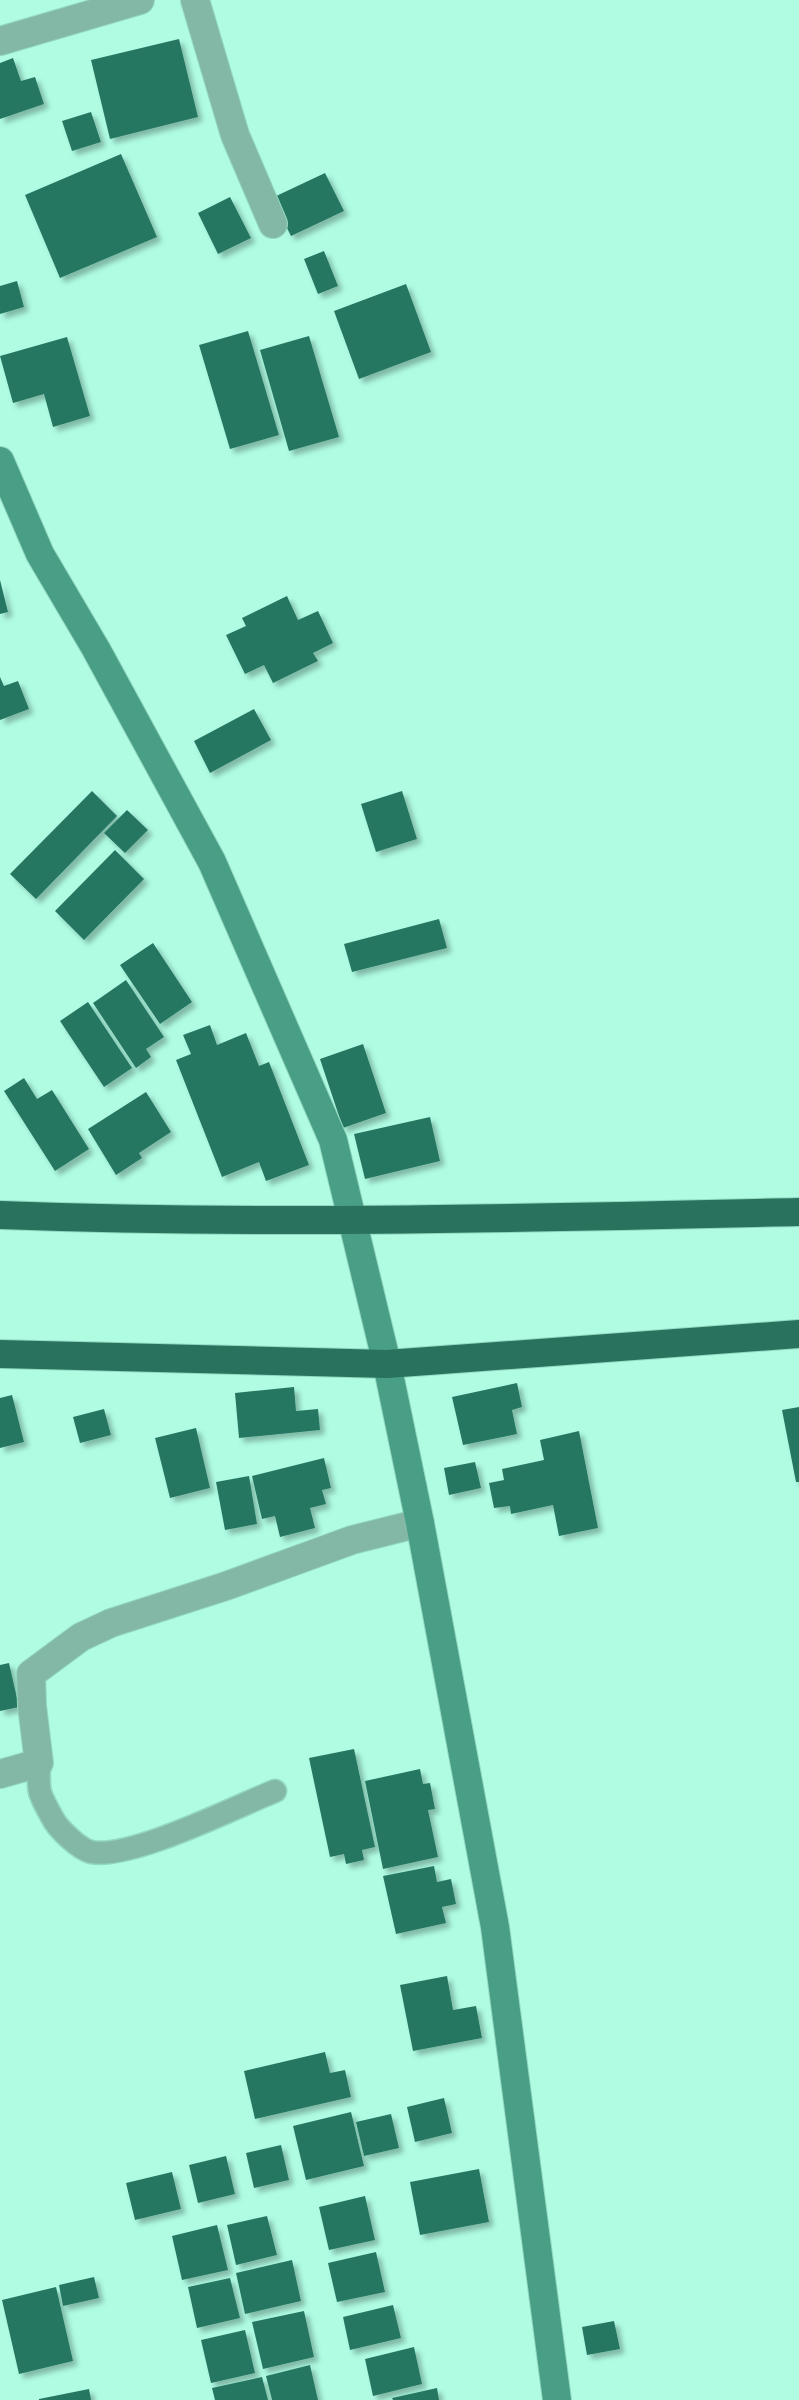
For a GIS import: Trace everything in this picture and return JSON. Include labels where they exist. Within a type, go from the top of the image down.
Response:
[{"type":"highway","points":[[0,1215],[115,1219],[352,1221],[799,1212]]},
{"type":"highway","points":[[0,1354],[387,1364],[799,1334]]},
{"type":"street","points":[[0,41],[140,0]]},
{"type":"street","points":[[195,0],[234,135],[273,224]]},
{"type":"street","points":[[0,461],[40,554],[96,649],[212,862],[333,1140],[387,1364],[420,1523],[495,1928],[557,2400]]},
{"type":"street","points":[[0,1774],[39,1763],[32,1706],[32,1674],[81,1637],[119,1620],[226,1586],[352,1540],[420,1523]]},
{"type":"lane","points":[[39,1763],[38,1791],[58,1828],[89,1852],[113,1852],[157,1840],[275,1790]]},
{"type":"building","points":[[179,39],[198,117],[110,139],[91,60]]},
{"type":"building","points":[[13,58],[21,81],[35,77],[44,104],[0,119],[0,63]]},
{"type":"building","points":[[91,112],[101,142],[72,151],[62,121]]},
{"type":"building","points":[[121,154],[157,237],[60,278],[25,195]]},
{"type":"building","points":[[325,173],[344,211],[291,236],[272,198]]},
{"type":"building","points":[[230,197],[251,238],[218,254],[198,213]]},
{"type":"building","points":[[324,251],[338,286],[318,294],[304,259]]},
{"type":"building","points":[[17,281],[24,307],[0,314],[0,286]]},
{"type":"building","points":[[406,284],[431,352],[359,379],[334,311]]},
{"type":"building","points":[[248,331],[279,435],[230,449],[199,345]]},
{"type":"building","points":[[309,336],[339,437],[289,451],[260,350]]},
{"type":"building","points":[[67,337],[90,416],[53,427],[44,394],[13,403],[0,356]]},
{"type":"building","points":[[0,580],[8,612],[0,614]]},
{"type":"building","points":[[287,596],[298,620],[318,611],[333,643],[313,653],[318,661],[273,683],[264,665],[245,674],[226,635],[246,626],[242,618]]},
{"type":"building","points":[[0,677],[4,686],[18,681],[29,709],[0,720]]},
{"type":"building","points":[[254,709],[271,740],[210,773],[194,741]]},
{"type":"building","points":[[92,791],[117,816],[36,899],[10,874]]},
{"type":"building","points":[[402,791],[417,839],[376,852],[361,804]]},
{"type":"building","points":[[127,810],[148,830],[125,853],[104,833]]},
{"type":"building","points":[[115,850],[144,879],[84,940],[55,911]]},
{"type":"building","points":[[439,919],[447,948],[352,972],[344,944]]},
{"type":"building","points":[[153,943],[192,1002],[160,1024],[120,965]]},
{"type":"building","points":[[126,980],[164,1037],[146,1049],[151,1057],[136,1068],[93,1003]]},
{"type":"building","points":[[88,1002],[132,1068],[104,1087],[60,1021]]},
{"type":"building","points":[[210,1025],[217,1045],[246,1033],[259,1066],[269,1062],[309,1165],[266,1181],[259,1162],[222,1177],[176,1060],[191,1054],[183,1035]]},
{"type":"building","points":[[363,1044],[386,1113],[343,1128],[320,1059]]},
{"type":"building","points":[[24,1078],[37,1099],[52,1090],[89,1149],[55,1171],[4,1091]]},
{"type":"building","points":[[146,1092],[171,1132],[139,1153],[142,1158],[116,1175],[88,1129]]},
{"type":"building","points":[[430,1117],[440,1161],[365,1179],[354,1134]]},
{"type":"building","points":[[517,1383],[522,1407],[512,1410],[517,1434],[463,1445],[452,1397]]},
{"type":"building","points":[[294,1387],[296,1411],[318,1409],[320,1430],[239,1438],[235,1393]]},
{"type":"building","points":[[12,1395],[24,1442],[0,1448],[0,1398]]},
{"type":"building","points":[[799,1407],[799,1482],[796,1482],[782,1410]]},
{"type":"building","points":[[104,1409],[111,1435],[80,1443],[73,1417]]},
{"type":"building","points":[[196,1428],[210,1488],[170,1498],[155,1438]]},
{"type":"building","points":[[579,1431],[598,1528],[559,1536],[553,1505],[511,1514],[510,1506],[494,1508],[489,1483],[504,1480],[502,1469],[544,1460],[540,1440]]},
{"type":"building","points":[[324,1458],[331,1488],[322,1490],[326,1504],[310,1508],[315,1528],[280,1537],[275,1516],[262,1519],[252,1476]]},
{"type":"building","points":[[475,1462],[481,1488],[449,1495],[444,1468]]},
{"type":"building","points":[[249,1476],[257,1524],[225,1530],[216,1482]]},
{"type":"building","points":[[9,1663],[19,1707],[0,1711],[0,1665]]},
{"type":"building","points":[[354,1749],[375,1847],[362,1850],[364,1860],[346,1864],[344,1854],[330,1857],[309,1758]]},
{"type":"building","points":[[420,1769],[423,1784],[430,1783],[435,1809],[428,1810],[438,1857],[383,1869],[365,1781]]},
{"type":"building","points":[[434,1866],[437,1882],[451,1879],[456,1904],[442,1907],[446,1923],[396,1934],[383,1876]]},
{"type":"building","points":[[447,1976],[453,2010],[476,2006],[482,2038],[413,2051],[400,1985]]},
{"type":"building","points":[[325,2052],[330,2073],[345,2070],[351,2097],[255,2119],[244,2071]]},
{"type":"building","points":[[444,2098],[452,2133],[415,2142],[407,2107]]},
{"type":"building","points":[[351,2112],[364,2166],[306,2180],[293,2126]]},
{"type":"building","points":[[391,2114],[399,2148],[364,2156],[356,2122]]},
{"type":"building","points":[[281,2145],[289,2180],[254,2188],[246,2153]]},
{"type":"building","points":[[226,2156],[235,2194],[198,2203],[189,2165]]},
{"type":"building","points":[[479,2169],[489,2222],[420,2235],[410,2182]]},
{"type":"building","points":[[172,2172],[181,2209],[135,2220],[126,2183]]},
{"type":"building","points":[[365,2196],[375,2240],[329,2250],[319,2207]]},
{"type":"building","points":[[267,2216],[277,2255],[236,2265],[227,2225]]},
{"type":"building","points":[[217,2225],[228,2270],[182,2280],[172,2236]]},
{"type":"building","points":[[376,2252],[385,2292],[337,2302],[328,2263]]},
{"type":"building","points":[[292,2260],[301,2301],[245,2314],[236,2273]]},
{"type":"building","points":[[94,2277],[99,2298],[63,2306],[59,2285]]},
{"type":"building","points":[[230,2278],[240,2318],[197,2328],[188,2287]]},
{"type":"building","points":[[56,2287],[73,2361],[19,2374],[2,2300]]},
{"type":"building","points":[[393,2305],[401,2338],[350,2350],[343,2317]]},
{"type":"building","points":[[304,2311],[314,2357],[263,2369],[252,2322]]},
{"type":"building","points":[[614,2321],[620,2349],[587,2355],[582,2327]]},
{"type":"building","points":[[245,2330],[255,2373],[211,2383],[201,2340]]},
{"type":"building","points":[[414,2347],[422,2384],[373,2396],[365,2359]]},
{"type":"building","points":[[310,2365],[318,2400],[272,2400],[266,2376]]},
{"type":"building","points":[[262,2377],[268,2400],[215,2400],[212,2388]]},
{"type":"building","points":[[437,2388],[439,2400],[393,2400],[392,2398]]},
{"type":"building","points":[[89,2389],[91,2400],[39,2400],[39,2399]]}]
